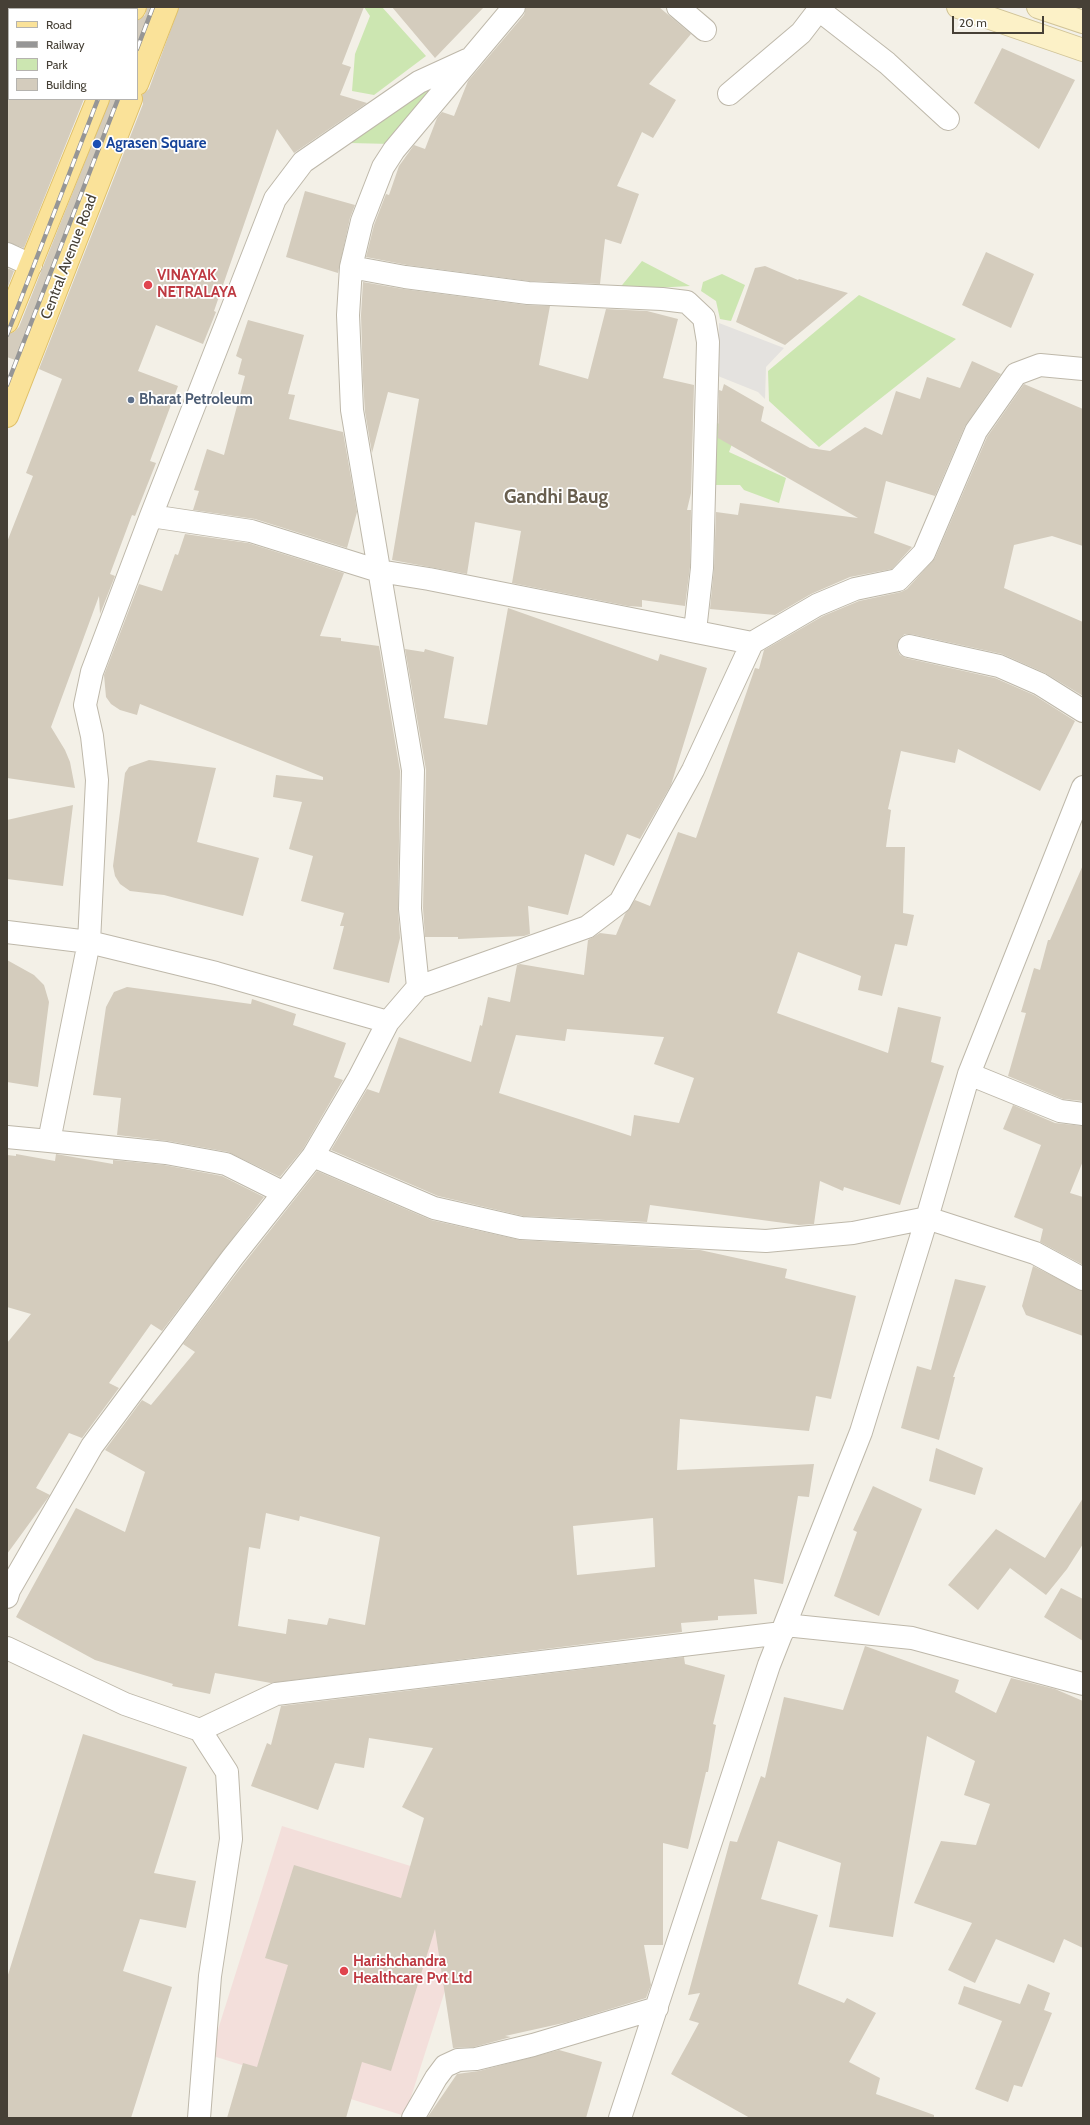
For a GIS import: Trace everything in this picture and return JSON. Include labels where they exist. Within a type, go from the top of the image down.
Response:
[{"type":"main road","points":[[138,81],[167,7]]},
{"type":"main road","points":[[958,7],[1083,50]]},
{"type":"main road","points":[[1038,7],[1083,22]]},
{"type":"main road","name":"Central Avenue Road","points":[[7,322],[98,100]]},
{"type":"main road","name":"Central Avenue Road","points":[[7,416],[131,100]]},
{"type":"street","points":[[418,987],[410,909],[413,770],[352,410],[348,314],[352,267],[362,221],[383,167],[394,150],[514,7]]},
{"type":"street","points":[[678,7],[705,30]]},
{"type":"street","points":[[729,94],[801,33],[820,8],[887,64],[948,119]]},
{"type":"street","points":[[49,1141],[89,942],[97,780],[92,736],[85,705],[92,672],[150,516],[275,199],[303,162],[419,82],[474,56]]},
{"type":"street","points":[[7,254],[31,265]]},
{"type":"street","points":[[352,267],[405,277],[528,292],[662,299],[687,302],[704,318],[708,342],[708,357],[702,568],[695,631]]},
{"type":"street","points":[[7,1597],[9,1590],[92,1446],[282,1192],[313,1156],[359,1078],[388,1022],[418,987],[587,927],[620,902],[693,770],[752,643],[817,605],[855,589],[898,580],[924,553],[976,431],[1016,374],[1040,365],[1083,369]]},
{"type":"street","points":[[150,516],[251,531],[379,571],[428,579],[752,643]]},
{"type":"street","points":[[909,646],[999,666],[1040,684],[1083,711]]},
{"type":"street","points":[[620,2118],[769,1665],[861,1432],[927,1218],[969,1074],[1083,787]]},
{"type":"street","points":[[7,932],[89,942],[216,973],[388,1022]]},
{"type":"street","points":[[969,1074],[1060,1111],[1083,1114]]},
{"type":"street","points":[[7,1137],[166,1153],[226,1164],[282,1192]]},
{"type":"street","points":[[313,1156],[434,1208],[521,1228],[766,1241],[853,1233],[927,1218],[1035,1253],[1083,1279]]},
{"type":"street","points":[[200,1730],[276,1694],[783,1629],[912,1638],[1083,1684]]},
{"type":"street","points":[[7,1648],[125,1704],[200,1730],[228,1772],[230,1839],[210,1976],[200,2118]]},
{"type":"street","points":[[413,2118],[436,2078],[445,2066],[458,2060],[476,2058],[533,2045],[657,2008]]},
{"type":"shaded area","points":[[719,323],[784,348],[766,367],[765,399],[758,392],[718,376]]},
{"type":"shaded area","name":"Harishchandra Healthcare Pvt Ltd","points":[[282,1826],[478,1887],[405,2116],[210,2055]]},
{"type":"green space","points":[[364,7],[382,7],[426,56],[374,95],[352,91],[355,54],[370,16]]},
{"type":"green space","points":[[432,85],[437,85],[391,144],[350,143]]},
{"type":"green space","points":[[642,261],[690,286],[618,290]]},
{"type":"green space","points":[[722,274],[745,285],[731,321],[720,319],[716,301],[701,291],[703,282]]},
{"type":"green space","points":[[859,295],[956,339],[819,447],[769,401],[768,371]]},
{"type":"green space","points":[[717,423],[737,431],[729,452],[786,478],[779,503],[744,490],[740,485],[713,485]]},
{"type":"building","points":[[147,7],[154,7],[138,47],[138,20],[145,15]]},
{"type":"building","points":[[179,7],[364,7],[342,64],[351,67],[340,95],[367,103],[294,153],[277,129],[214,311],[216,312],[203,344],[156,325],[138,371],[178,386],[150,461],[156,463],[135,516],[132,515],[110,574],[115,576],[100,614],[99,596],[51,727],[65,750],[70,762],[75,788],[7,778],[7,542],[33,476],[26,473],[62,379],[39,369],[143,104],[142,95],[149,89]]},
{"type":"building","points":[[392,7],[484,7],[435,58]]},
{"type":"building","points":[[526,7],[659,7],[691,34],[649,84],[676,100],[653,138],[642,132],[617,186],[639,194],[621,244],[605,239],[600,284],[529,281],[407,265],[366,257],[374,225],[386,194],[389,195],[399,166],[414,145],[425,149],[437,118],[442,112],[454,116],[468,81],[524,15]]},
{"type":"building","points":[[1002,48],[1075,80],[1039,149],[974,103]]},
{"type":"building","points":[[7,99],[84,100],[24,248],[7,242]]},
{"type":"building","points":[[110,100],[118,100],[15,360],[7,357],[7,334],[14,332],[19,327]]},
{"type":"building","points":[[305,191],[355,205],[350,218],[338,273],[286,257]]},
{"type":"building","points":[[986,252],[1034,274],[1011,328],[962,305]]},
{"type":"building","points":[[765,266],[798,280],[799,279],[848,293],[785,345],[736,322],[755,268]]},
{"type":"building","points":[[7,268],[14,271],[7,289]]},
{"type":"building","points":[[363,282],[403,289],[526,305],[550,306],[539,365],[588,379],[606,309],[647,311],[678,319],[663,378],[694,385],[691,493],[687,510],[691,510],[690,567],[685,606],[642,600],[642,607],[628,606],[512,583],[521,531],[475,522],[467,574],[392,560],[419,399],[388,392],[372,453],[365,412],[363,381],[361,315]]},
{"type":"building","points":[[248,320],[304,335],[288,394],[295,395],[289,419],[343,432],[357,512],[347,548],[255,519],[193,510],[199,491],[194,490],[207,449],[224,455],[245,376],[238,374],[242,359],[236,356]]},
{"type":"building","points":[[972,361],[1001,374],[965,426],[935,496],[886,481],[874,533],[912,547],[892,569],[850,577],[811,594],[775,615],[710,609],[714,568],[716,512],[738,515],[740,503],[858,518],[718,438],[719,390],[722,391],[724,384],[764,407],[761,421],[810,448],[830,451],[865,427],[882,435],[896,391],[920,399],[927,377],[960,388]]},
{"type":"building","points":[[1024,384],[1083,409],[1083,546],[1052,536],[1014,545],[1004,588],[1083,622],[1083,696],[1045,673],[1002,654],[911,634],[905,634],[900,638],[897,649],[900,655],[906,658],[995,678],[1034,695],[1075,721],[1040,791],[958,749],[955,763],[901,751],[888,809],[891,810],[886,847],[905,847],[903,913],[914,915],[907,946],[895,944],[882,996],[858,990],[861,976],[798,952],[777,1013],[888,1053],[898,1007],[941,1017],[931,1062],[944,1066],[900,1205],[844,1187],[843,1191],[820,1181],[814,1224],[799,1225],[650,1205],[647,1222],[523,1216],[438,1196],[331,1150],[367,1089],[379,1093],[399,1037],[471,1062],[480,1025],[482,1026],[488,997],[510,1002],[517,965],[520,964],[584,975],[588,940],[600,933],[616,935],[625,914],[635,900],[650,906],[678,832],[696,838],[755,668],[759,669],[764,650],[823,616],[859,601],[901,592],[907,589],[935,558],[987,437]],"holes":[[[567,1029],[664,1037],[654,1064],[694,1078],[679,1123],[634,1115],[631,1136],[499,1093],[516,1035],[565,1041]]]},
{"type":"building","points":[[185,534],[248,543],[344,573],[320,636],[341,638],[341,641],[379,646],[400,771],[398,909],[400,938],[389,983],[333,969],[344,926],[340,926],[344,913],[301,901],[313,856],[289,849],[302,802],[273,797],[276,775],[323,780],[323,777],[140,704],[137,715],[120,710],[111,704],[106,697],[104,675],[139,584],[162,591],[175,554],[178,555]]},
{"type":"building","points":[[508,608],[658,661],[660,654],[707,668],[671,785],[640,839],[627,834],[614,866],[585,854],[568,915],[528,906],[530,934],[524,936],[458,939],[458,937],[425,937],[423,908],[426,770],[405,649],[424,652],[425,649],[454,657],[444,718],[487,725]]},
{"type":"building","points":[[149,760],[216,768],[197,842],[259,858],[243,916],[164,895],[130,891],[120,884],[115,876],[113,866],[125,773],[129,767]]},
{"type":"building","points":[[73,805],[63,886],[7,879],[7,820]]},
{"type":"building","points":[[1083,865],[1083,1101],[1063,1099],[1008,1076],[1026,1013],[1021,1012],[1034,968],[1040,970],[1048,940],[1050,940]]},
{"type":"building","points":[[7,960],[34,975],[44,985],[49,1002],[38,1087],[7,1082]]},
{"type":"building","points":[[127,987],[251,1004],[252,999],[296,1014],[293,1025],[346,1043],[334,1077],[343,1080],[303,1149],[280,1177],[228,1152],[168,1141],[117,1135],[121,1098],[93,1095],[106,1007],[114,992]]},
{"type":"building","points":[[1013,1105],[1055,1123],[1083,1126],[1083,1161],[1070,1193],[1083,1197],[1083,1265],[1040,1242],[1043,1229],[1014,1217],[1041,1145],[1003,1129]]},
{"type":"building","points":[[16,1154],[55,1161],[56,1154],[113,1164],[113,1160],[164,1165],[222,1176],[264,1197],[162,1331],[151,1324],[109,1383],[119,1388],[82,1438],[69,1433],[36,1488],[50,1495],[7,1554],[7,1343],[31,1314],[7,1307],[7,1155],[16,1156]]},
{"type":"building","points":[[317,1171],[431,1220],[520,1240],[700,1250],[787,1269],[785,1278],[856,1296],[831,1399],[816,1396],[809,1431],[680,1419],[677,1470],[814,1464],[809,1497],[798,1496],[783,1584],[754,1579],[757,1614],[718,1616],[718,1620],[681,1623],[682,1632],[271,1683],[215,1673],[210,1694],[172,1686],[173,1684],[95,1660],[16,1617],[76,1508],[125,1532],[145,1472],[105,1450],[142,1400],[151,1405],[195,1352],[183,1344]],"holes":[[[266,1513],[299,1521],[300,1516],[380,1537],[365,1625],[329,1618],[327,1625],[288,1619],[286,1634],[238,1626],[249,1547],[260,1549]],[[653,1518],[655,1567],[577,1575],[573,1526]]]},
{"type":"building","points":[[1033,1266],[1083,1291],[1083,1336],[1026,1315],[1022,1306]]},
{"type":"building","points":[[955,1279],[986,1286],[953,1377],[955,1377],[939,1440],[901,1428],[917,1366],[931,1370]]},
{"type":"building","points":[[936,1448],[983,1468],[975,1495],[929,1481]]},
{"type":"building","points":[[873,1486],[922,1509],[879,1616],[834,1596],[857,1532],[853,1530]]},
{"type":"building","points":[[1083,1498],[1083,1544],[1067,1569],[1046,1595],[1010,1568],[978,1610],[948,1585],[996,1529],[1045,1558]]},
{"type":"building","points":[[1061,1588],[1083,1599],[1083,1641],[1044,1617]]},
{"type":"building","points":[[865,1646],[959,1680],[955,1692],[996,1713],[1011,1678],[1055,1689],[1083,1701],[1083,1948],[1064,1939],[1054,1963],[996,1939],[975,1983],[948,1970],[972,1923],[914,1903],[941,1841],[976,1845],[990,1804],[964,1795],[975,1761],[927,1736],[893,1937],[829,1927],[841,1863],[778,1841],[761,1899],[818,1915],[798,1984],[844,2003],[847,1998],[876,2013],[849,2062],[880,2078],[876,2094],[934,2115],[934,2118],[750,2118],[671,2074],[699,2023],[689,2020],[700,1993],[688,1995],[730,1841],[737,1842],[761,1776],[765,1778],[784,1697],[843,1710]]},
{"type":"building","points":[[684,1657],[685,1664],[725,1675],[713,1724],[716,1725],[708,1772],[706,1772],[688,1849],[663,1843],[663,1945],[644,1945],[651,1985],[646,1998],[568,2022],[505,2036],[511,2037],[474,2047],[453,2048],[435,1929],[391,2071],[362,2062],[346,2118],[227,2118],[243,2063],[257,2067],[288,1965],[265,1958],[294,1865],[401,1898],[424,1818],[402,1807],[433,1748],[369,1738],[364,1768],[335,1763],[318,1810],[251,1786],[267,1743],[271,1745],[281,1706]]},
{"type":"building","points":[[83,1734],[187,1767],[154,1873],[196,1881],[186,1928],[140,1919],[123,1971],[172,1987],[131,2118],[7,2118],[7,1978]]},
{"type":"building","points":[[1028,1984],[1050,1993],[1044,2010],[1052,2013],[1022,2087],[1014,2085],[1008,2102],[975,2089],[1002,2021],[958,2004],[964,1986],[1020,2004]]},
{"type":"building","points":[[559,2050],[602,2062],[586,2118],[427,2118],[457,2074],[479,2071]]},
{"type":"railway","points":[[138,46],[153,7]]},
{"type":"railway","points":[[7,335],[98,100]]},
{"type":"railway","points":[[7,385],[118,100]]},
{"type":"place","name":"Agrasen Square","points":[[97,144]]},
{"type":"place","name":"VINAYAK NETRALAYA","points":[[148,285]]},
{"type":"place","name":"Bharat Petroleum","points":[[131,400]]},
{"type":"place","name":"Harishchandra Healthcare Pvt Ltd","points":[[344,1971]]},
{"type":"district","name":"Gandhi Baug","points":[[556,497]]}]
